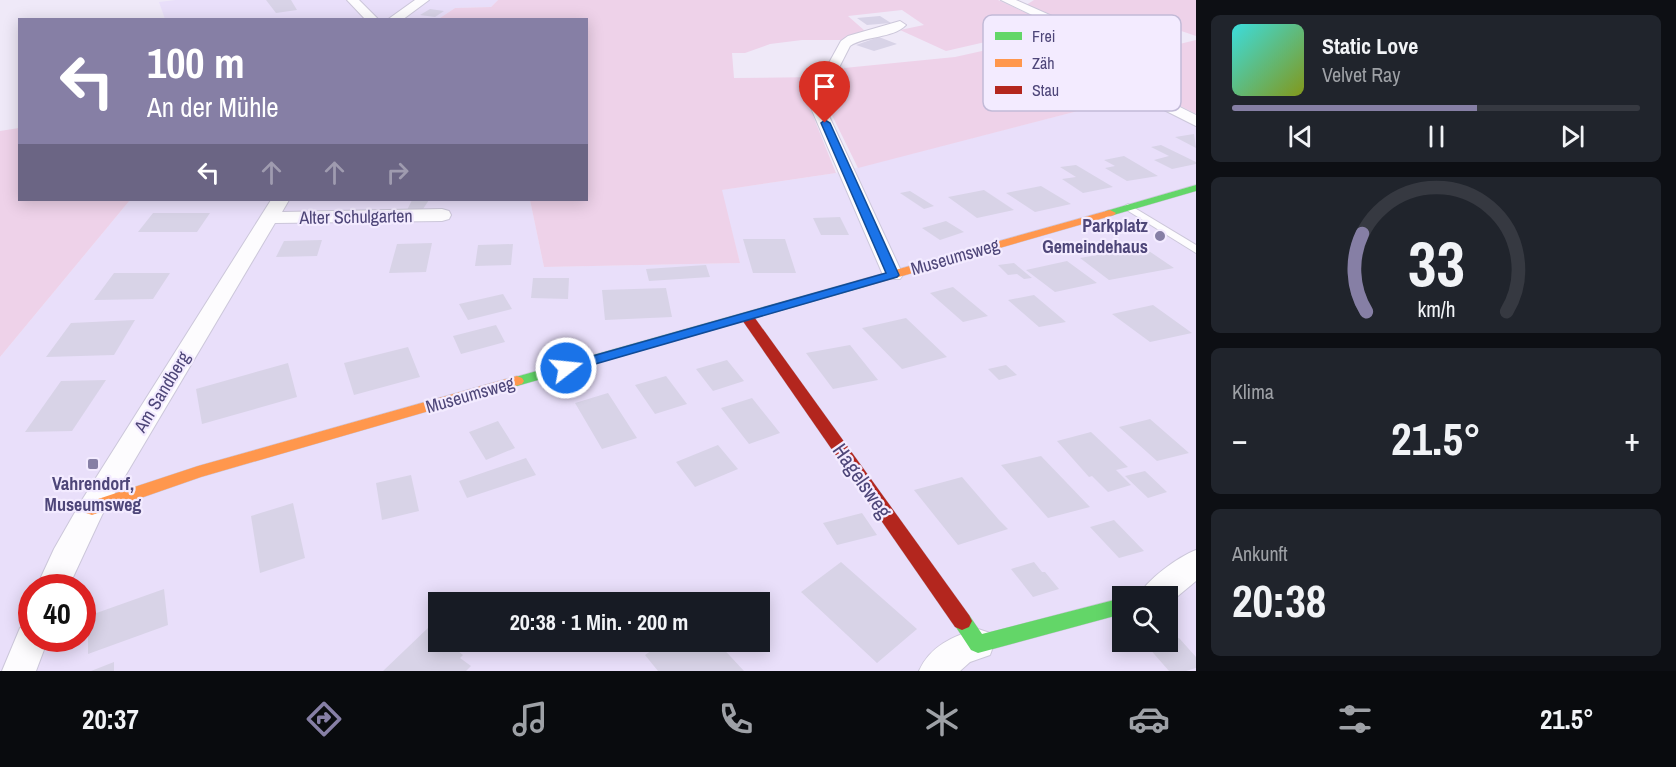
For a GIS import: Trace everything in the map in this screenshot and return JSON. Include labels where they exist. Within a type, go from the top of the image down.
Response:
[{"type":"street","points":[[353,0],[372,18]]},
{"type":"street","points":[[396,18],[423,0]]},
{"type":"street","points":[[1007,0],[1040,15]]},
{"type":"street","points":[[893,275],[815,101],[845,44],[852,39],[900,25]]},
{"type":"street","points":[[1176,111],[1196,121]]},
{"type":"street","name":"Museumsweg","points":[[92,508],[198,472],[1196,188]]},
{"type":"street","name":"Alter Schulgarten","points":[[274,209],[442,215]]},
{"type":"street","name":"Am Sandberg","points":[[58,574],[92,508],[274,209]]},
{"type":"street","name":"Hagelsweg","points":[[747,317],[978,644]]},
{"type":"street","points":[[1168,586],[1196,564]]},
{"type":"street","points":[[936,671],[959,650],[1112,609]]},
{"type":"street","points":[[19,671],[27,652]]},
{"type":"lane","points":[[1128,207],[1196,250]]},
{"type":"shaded area","points":[[176,0],[498,0],[491,7],[455,8],[440,18],[165,18],[159,2]]},
{"type":"shaded area","points":[[498,0],[998,0],[1031,15],[983,15],[983,43],[946,51],[900,30],[924,25],[902,10],[848,16],[865,31],[844,40],[802,40],[770,44],[745,53],[732,53],[734,78],[822,77],[807,101],[836,173],[722,190],[740,263],[544,267],[530,201],[588,201],[588,18],[440,18],[455,8],[491,7]]},
{"type":"shaded area","points":[[1034,0],[1196,0],[1196,36],[1181,31],[1181,15],[1042,15],[1023,7]]},
{"type":"shaded area","points":[[1196,40],[1196,114],[1181,107],[1181,44]]},
{"type":"shaded area","points":[[983,51],[983,111],[1078,111],[858,168],[825,101],[844,68],[955,57]]},
{"type":"shaded area","points":[[1078,111],[1166,111],[1196,126],[1196,671],[0,671],[0,357],[129,201],[530,201],[544,267],[740,263],[721,190],[836,173]]},
{"type":"shaded area","points":[[18,128],[18,201],[129,201],[0,357],[0,131]]},
{"type":"building","points":[[266,0],[291,0],[297,10],[276,13]]},
{"type":"building","points":[[430,9],[444,11],[435,17],[420,15]]},
{"type":"building","points":[[880,16],[891,23],[867,25],[857,18]]},
{"type":"building","points":[[879,37],[897,44],[874,51],[856,45]]},
{"type":"building","points":[[1194,134],[1196,148],[1175,137]]},
{"type":"building","points":[[1161,145],[1196,164],[1172,169],[1154,160],[1169,156],[1151,147]]},
{"type":"building","points":[[1124,156],[1158,176],[1127,181],[1105,168],[1115,166],[1104,160]]},
{"type":"building","points":[[1076,165],[1113,187],[1083,193],[1062,179],[1076,177],[1060,167]]},
{"type":"building","points":[[1041,186],[1071,204],[1035,212],[1006,193]]},
{"type":"building","points":[[984,190],[1014,210],[977,218],[948,197]]},
{"type":"building","points":[[910,191],[934,206],[924,209],[900,193]]},
{"type":"building","points":[[412,201],[428,201],[423,209],[407,210]]},
{"type":"building","points":[[153,213],[210,213],[197,232],[138,232]]},
{"type":"building","points":[[840,217],[849,235],[821,235],[813,218]]},
{"type":"building","points":[[946,221],[964,232],[940,240],[922,228]]},
{"type":"building","points":[[743,239],[785,239],[796,273],[753,273]]},
{"type":"building","points":[[322,240],[317,256],[276,257],[284,241]]},
{"type":"building","points":[[432,243],[426,272],[389,273],[397,244]]},
{"type":"building","points":[[513,244],[511,265],[475,266],[478,245]]},
{"type":"building","points":[[1143,247],[1174,268],[1109,280],[1080,258]]},
{"type":"building","points":[[1067,261],[1097,283],[1055,292],[1026,270]]},
{"type":"building","points":[[1014,263],[1032,278],[1024,279],[1017,274],[1008,275],[998,265]]},
{"type":"building","points":[[706,265],[710,277],[649,281],[646,269]]},
{"type":"building","points":[[114,273],[170,273],[153,299],[94,300]]},
{"type":"building","points":[[533,278],[569,278],[568,299],[531,298]]},
{"type":"building","points":[[953,287],[988,316],[963,322],[930,293]]},
{"type":"building","points":[[666,288],[672,317],[605,320],[602,290]]},
{"type":"building","points":[[503,294],[512,309],[468,320],[459,304]]},
{"type":"building","points":[[1034,295],[1066,322],[1039,327],[1008,300]]},
{"type":"building","points":[[1153,305],[1192,333],[1150,342],[1112,314]]},
{"type":"building","points":[[906,318],[947,357],[902,369],[862,328]]},
{"type":"building","points":[[135,320],[114,355],[46,357],[71,323]]},
{"type":"building","points":[[496,325],[505,342],[461,354],[453,336]]},
{"type":"building","points":[[850,345],[878,380],[833,389],[806,353]]},
{"type":"building","points":[[408,347],[420,377],[354,395],[344,363]]},
{"type":"building","points":[[727,360],[744,381],[713,391],[696,369]]},
{"type":"building","points":[[288,363],[297,397],[202,424],[196,389]]},
{"type":"building","points":[[1006,365],[1017,375],[999,380],[988,369]]},
{"type":"building","points":[[666,376],[687,404],[655,414],[635,385]]},
{"type":"building","points":[[106,380],[72,431],[25,432],[61,381]]},
{"type":"building","points":[[608,393],[637,438],[602,449],[575,403]]},
{"type":"building","points":[[752,398],[780,433],[749,444],[721,408]]},
{"type":"building","points":[[1150,419],[1189,453],[1157,461],[1119,427]]},
{"type":"building","points":[[498,421],[515,448],[486,460],[469,432]]},
{"type":"building","points":[[1091,432],[1128,467],[1116,470],[1131,485],[1108,492],[1092,476],[1089,477],[1057,441]]},
{"type":"building","points":[[718,445],[738,469],[695,487],[676,462]]},
{"type":"building","points":[[1041,456],[1090,507],[1048,518],[1001,465]]},
{"type":"building","points":[[526,458],[536,475],[467,498],[459,481]]},
{"type":"building","points":[[1145,471],[1167,492],[1148,498],[1125,476]]},
{"type":"building","points":[[411,475],[419,511],[382,520],[376,483]]},
{"type":"building","points":[[962,477],[1008,529],[958,545],[914,490]]},
{"type":"building","points":[[293,503],[305,558],[260,573],[251,516]]},
{"type":"building","points":[[862,513],[877,535],[837,545],[823,523]]},
{"type":"building","points":[[1114,520],[1144,551],[1119,558],[1090,527]]},
{"type":"building","points":[[841,562],[917,629],[877,663],[801,592]]},
{"type":"building","points":[[1034,562],[1059,589],[1033,597],[1011,569]]},
{"type":"building","points":[[164,589],[168,625],[96,651],[96,613]]},
{"type":"building","points":[[428,628],[428,652],[459,652],[463,655],[460,658],[471,666],[466,671],[383,671]]},
{"type":"building","points":[[1178,638],[1196,657],[1196,668],[1186,671],[1169,671],[1152,652],[1178,652]]},
{"type":"building","points":[[649,652],[726,652],[744,671],[658,671],[645,655]]},
{"type":"building","points":[[114,662],[114,671],[91,671]]},
{"type":"traffic: fast","points":[[1110,213],[1196,188]]},
{"type":"traffic: fast","points":[[517,381],[860,284]]},
{"type":"traffic: fast","points":[[962,621],[978,644],[1112,609]]},
{"type":"traffic: slow","points":[[860,284],[1110,213]]},
{"type":"traffic: slow","points":[[92,508],[198,472],[517,381]]},
{"type":"traffic: jam","points":[[747,317],[962,621]]},
{"type":"place","name":"Parkplatz Gemeindehaus","points":[[1160,236]]},
{"type":"place","name":"Vahrendorf, Museumsweg","points":[[93,464]]},
{"type":"route","points":[[566,368],[893,275],[825,123]]}]
